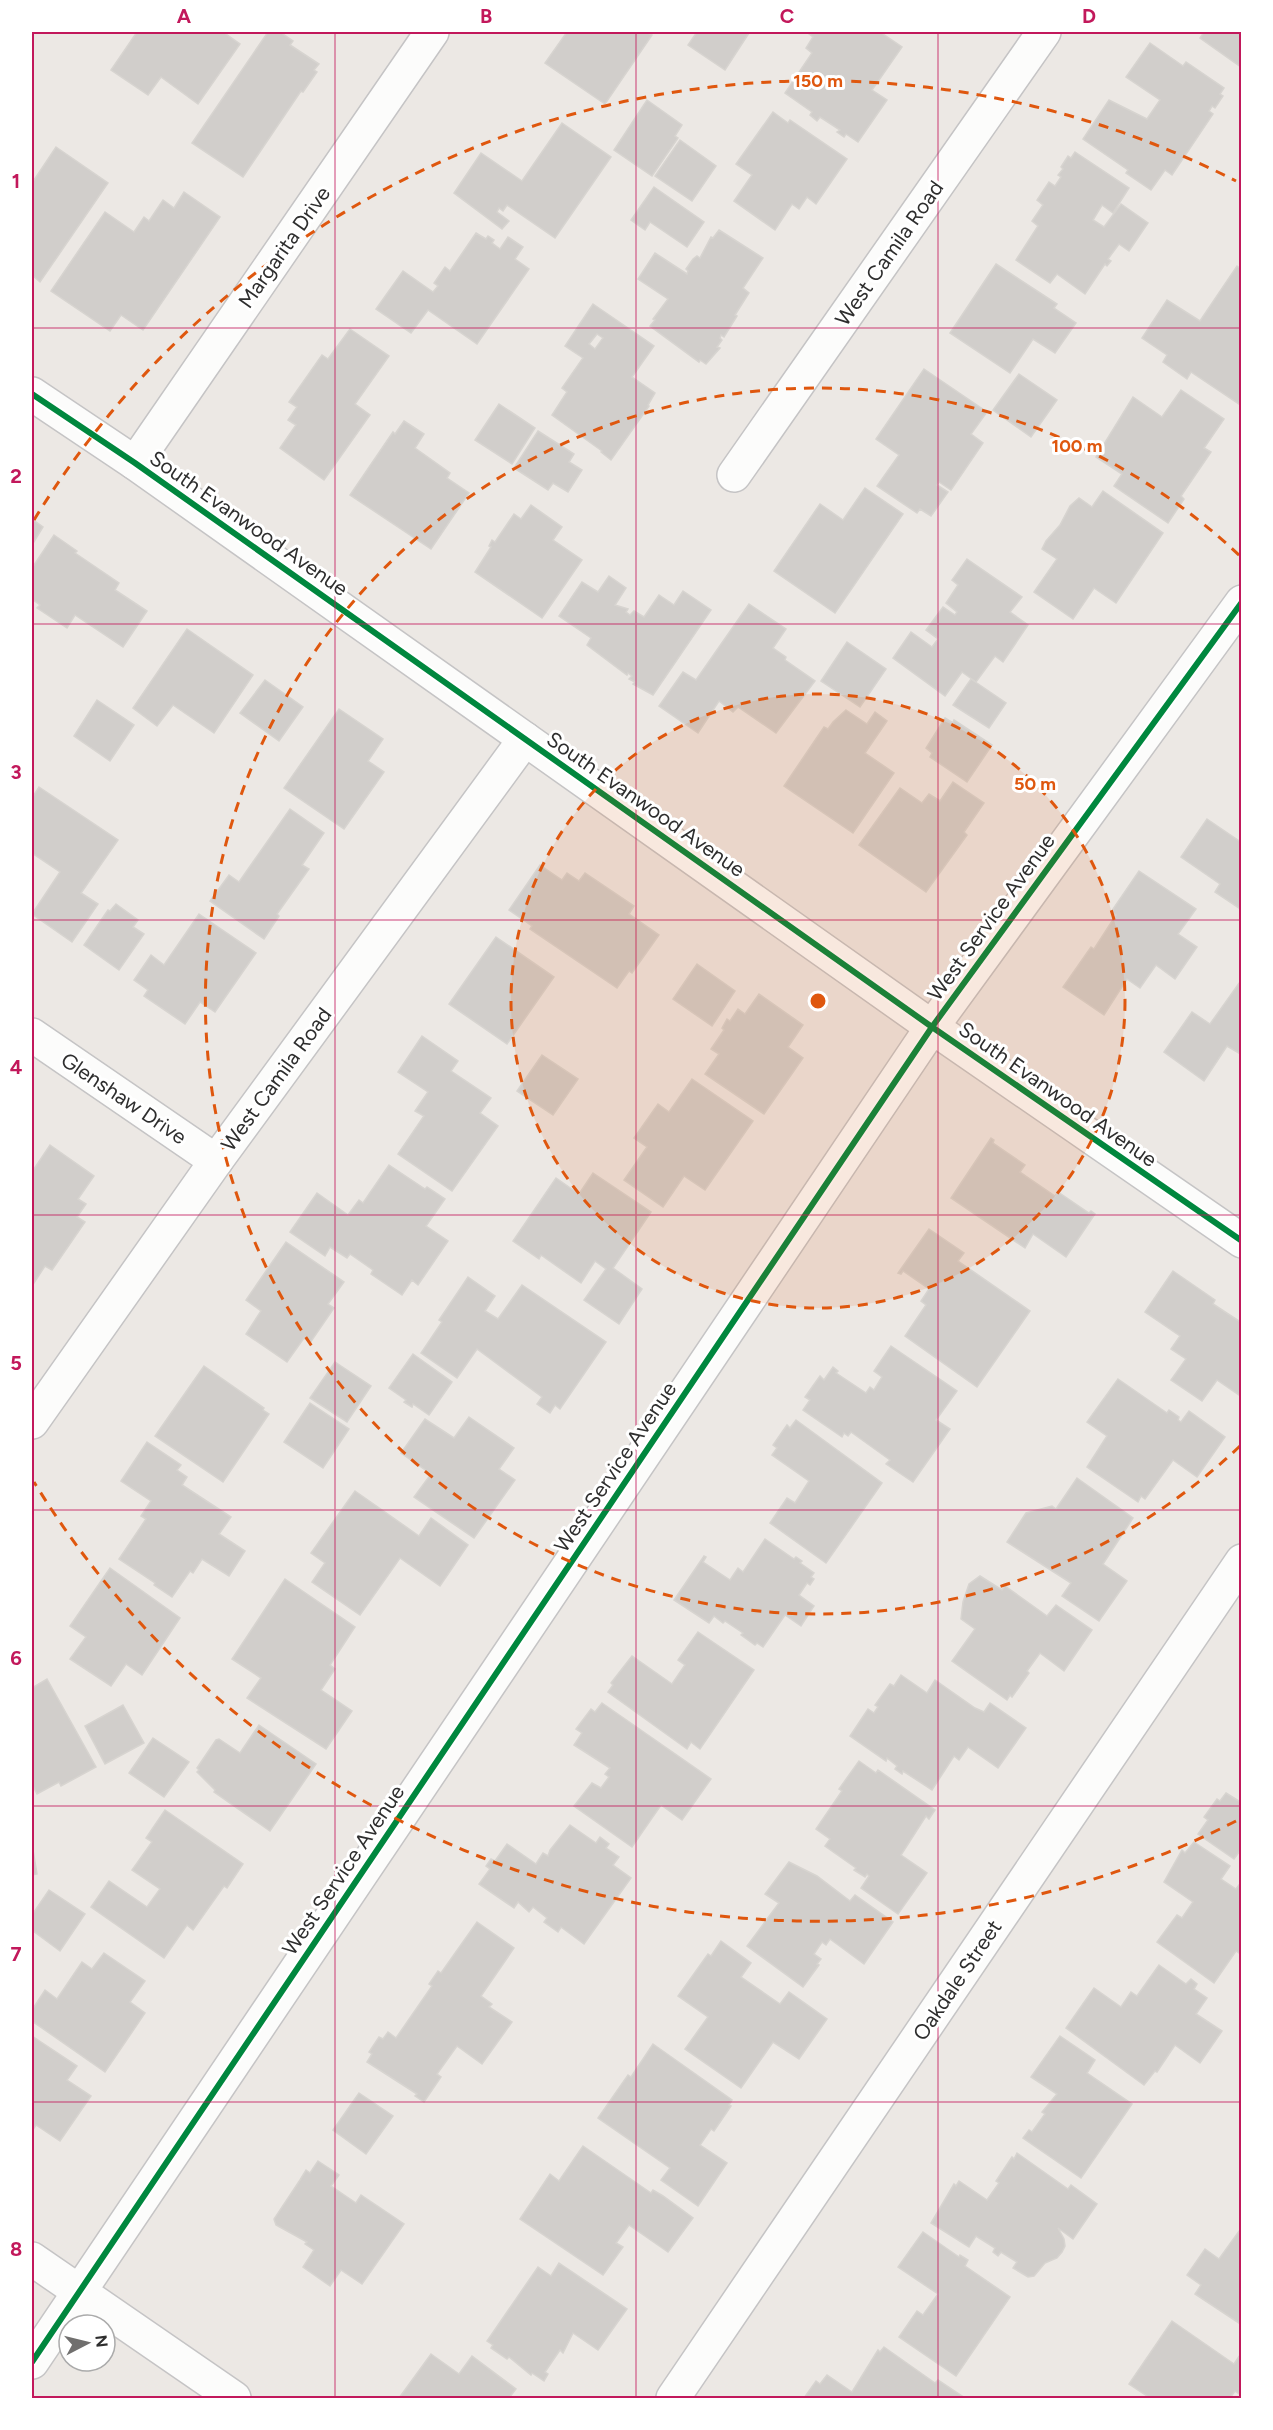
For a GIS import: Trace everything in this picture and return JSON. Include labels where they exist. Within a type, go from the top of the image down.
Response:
[{"type":"street","name":"Margarita Drive","points":[[135,463],[432,32]]},
{"type":"street","name":"West Camila Road","points":[[735,475],[1044,32]]},
{"type":"street","name":"South Evanwood Avenue","points":[[32,394],[135,463],[932,1027],[1242,1241]]},
{"type":"street","name":"West Service Avenue","points":[[32,2362],[932,1027],[1242,602]]},
{"type":"street","name":"West Camila Road","points":[[32,1422],[216,1161],[525,739]]},
{"type":"street","name":"Glenshaw Drive","points":[[32,1035],[216,1161]]},
{"type":"street","name":"Oakdale Street","points":[[673,2398],[1242,1561]]},
{"type":"street","points":[[32,2259],[234,2398]]},
{"type":"building","points":[[137,32],[223,32],[240,44],[198,104],[161,77],[148,95],[111,70]]},
{"type":"building","points":[[268,32],[280,32],[293,41],[290,45],[319,64],[314,70],[317,72],[303,92],[301,91],[243,177],[192,143]]},
{"type":"building","points":[[567,32],[646,32],[652,35],[605,104],[545,63]]},
{"type":"building","points":[[697,32],[749,33],[725,70],[688,45]]},
{"type":"building","points":[[811,32],[880,32],[902,47],[872,90],[887,100],[858,142],[846,134],[844,137],[837,132],[840,130],[820,117],[817,121],[810,115],[812,112],[785,93],[812,53],[806,48],[813,37],[809,34]]},
{"type":"building","points":[[1204,32],[1242,32],[1241,67],[1200,38]]},
{"type":"building","points":[[1150,43],[1183,66],[1186,62],[1224,88],[1220,94],[1223,96],[1215,108],[1212,106],[1209,111],[1213,114],[1172,175],[1165,170],[1151,190],[1126,173],[1128,170],[1083,139],[1109,100],[1147,119],[1160,100],[1126,77]]},
{"type":"building","points":[[647,100],[682,125],[675,136],[678,138],[652,176],[614,150]]},
{"type":"building","points":[[773,112],[788,123],[790,120],[847,159],[816,204],[807,197],[799,209],[792,204],[775,230],[734,201],[752,175],[736,164]]},
{"type":"building","points":[[562,123],[611,157],[555,238],[507,205],[503,211],[499,208],[497,212],[509,221],[502,229],[454,193],[481,153],[522,181]]},
{"type":"building","points":[[680,140],[716,166],[692,201],[655,176]]},
{"type":"building","points":[[56,147],[108,183],[40,282],[32,275],[32,183]]},
{"type":"building","points":[[1075,152],[1129,188],[1113,213],[1102,205],[1093,220],[1104,227],[1121,204],[1148,223],[1129,251],[1119,244],[1108,259],[1111,261],[1107,266],[1105,264],[1085,294],[1057,274],[1050,283],[1016,260],[1038,226],[1032,221],[1043,205],[1037,200],[1049,182],[1055,186],[1061,177],[1058,175],[1063,169],[1061,167],[1068,156],[1071,158]]},
{"type":"building","points":[[654,187],[704,222],[687,247],[650,222],[645,230],[631,220]]},
{"type":"building","points":[[184,192],[220,217],[143,330],[121,315],[110,331],[51,291],[105,212],[134,232],[144,217],[149,221],[163,200],[174,208]]},
{"type":"building","points":[[719,230],[763,258],[743,288],[749,293],[724,337],[721,335],[722,340],[717,347],[720,348],[706,364],[700,360],[699,362],[650,326],[668,299],[638,279],[655,253],[687,274],[686,269],[693,259],[697,256],[700,258],[711,237],[713,238]]},
{"type":"building","points":[[476,233],[486,239],[488,236],[494,240],[492,243],[500,249],[508,237],[523,247],[515,259],[529,269],[477,344],[428,310],[411,333],[376,309],[403,271],[433,292],[438,286],[434,283],[445,267],[450,271]]},
{"type":"building","points":[[996,264],[1057,304],[1054,308],[1076,323],[1055,353],[1033,339],[1010,373],[950,333]]},
{"type":"building","points":[[1237,266],[1242,270],[1242,406],[1191,372],[1187,379],[1163,362],[1167,355],[1142,338],[1167,300],[1200,321]]},
{"type":"building","points":[[593,304],[654,346],[632,377],[655,393],[649,406],[611,460],[552,415],[567,392],[562,388],[583,358],[565,346]],"holes":[[[597,334],[603,338],[595,349],[589,344]]]},
{"type":"building","points":[[350,329],[389,356],[355,404],[370,415],[324,480],[280,448],[296,425],[288,420],[297,407],[289,402],[322,355],[328,359]]},
{"type":"building","points":[[924,369],[987,412],[971,434],[983,443],[951,490],[939,482],[937,485],[948,492],[931,516],[920,509],[917,513],[877,486],[899,455],[876,439]]},
{"type":"building","points":[[1019,374],[1057,400],[1031,437],[993,410]]},
{"type":"building","points":[[1181,390],[1224,419],[1204,448],[1211,452],[1181,496],[1184,499],[1168,523],[1114,486],[1122,474],[1096,457],[1133,397],[1162,417]]},
{"type":"building","points":[[499,404],[535,428],[512,464],[475,440]]},
{"type":"building","points":[[404,421],[424,434],[415,448],[450,473],[447,478],[469,493],[431,549],[350,495],[393,432],[395,434]]},
{"type":"building","points":[[538,431],[574,454],[569,462],[582,470],[568,492],[553,483],[548,490],[514,468]]},
{"type":"building","points":[[865,488],[903,514],[835,613],[774,571],[820,504],[843,520]]},
{"type":"building","points":[[1103,491],[1163,533],[1116,603],[1094,588],[1073,619],[1034,592],[1057,559],[1042,549],[1060,525],[1070,506],[1079,498],[1092,507]]},
{"type":"building","points":[[531,505],[562,527],[553,540],[582,560],[542,618],[475,572],[491,547],[489,546],[492,540],[495,542],[514,514],[521,519]]},
{"type":"building","points":[[32,519],[43,527],[32,545]]},
{"type":"building","points":[[54,535],[77,551],[75,553],[119,583],[115,590],[147,611],[123,647],[75,615],[67,628],[37,608],[40,605],[32,599],[32,568]]},
{"type":"building","points":[[967,559],[1022,597],[1010,612],[1028,625],[1003,662],[995,656],[976,682],[962,672],[945,696],[893,658],[911,632],[932,647],[938,639],[926,630],[943,607],[955,615],[957,612],[946,603],[958,585],[952,580]]},
{"type":"building","points":[[609,576],[626,588],[615,605],[628,609],[626,612],[630,615],[634,611],[644,617],[659,595],[674,605],[683,591],[711,610],[653,695],[633,684],[635,682],[629,679],[632,676],[628,673],[627,675],[587,645],[591,638],[559,616],[582,582],[598,592]]},
{"type":"building","points":[[749,604],[786,629],[773,648],[786,657],[785,660],[815,681],[776,733],[738,707],[733,712],[719,701],[698,733],[659,706],[683,672],[696,680]]},
{"type":"building","points":[[187,629],[253,675],[214,733],[173,705],[157,726],[133,708]]},
{"type":"building","points":[[847,642],[886,669],[860,707],[821,681]]},
{"type":"building","points":[[971,679],[1006,703],[989,728],[953,705]]},
{"type":"building","points":[[265,680],[303,707],[279,741],[240,713]]},
{"type":"building","points":[[97,700],[134,725],[110,761],[74,736]]},
{"type":"building","points":[[339,709],[383,739],[368,761],[384,772],[344,829],[284,788]]},
{"type":"building","points":[[846,710],[867,724],[875,712],[887,721],[865,753],[894,773],[853,833],[784,786],[824,727],[828,729]]},
{"type":"building","points":[[945,718],[953,723],[954,720],[992,745],[967,782],[930,757],[932,753],[926,748]]},
{"type":"building","points":[[953,782],[984,803],[964,832],[967,835],[926,892],[859,845],[900,788],[922,803],[929,794],[940,801]]},
{"type":"building","points":[[39,787],[118,840],[81,893],[98,904],[72,942],[32,914],[60,872],[32,853],[32,798]]},
{"type":"building","points":[[290,809],[324,833],[302,865],[309,869],[277,914],[279,916],[264,939],[210,901],[229,875],[239,882]]},
{"type":"building","points":[[1207,819],[1242,843],[1242,910],[1215,892],[1220,884],[1181,857]]},
{"type":"building","points":[[540,865],[562,880],[567,873],[579,881],[585,873],[634,906],[629,914],[659,935],[632,973],[629,971],[617,988],[530,929],[532,926],[509,910]]},
{"type":"building","points":[[1139,871],[1196,909],[1178,934],[1197,947],[1175,979],[1156,965],[1140,988],[1127,979],[1104,1015],[1063,987],[1091,947],[1094,949],[1116,915],[1111,912]]},
{"type":"building","points":[[116,904],[138,920],[133,927],[144,934],[119,970],[84,945],[108,910],[110,911]]},
{"type":"building","points":[[199,914],[256,953],[215,1012],[200,1002],[185,1024],[144,996],[148,990],[134,980],[151,955],[164,965]]},
{"type":"building","points":[[496,937],[554,977],[507,1044],[449,1004]]},
{"type":"building","points":[[697,964],[735,991],[712,1026],[673,999]]},
{"type":"building","points":[[1242,979],[1242,1055],[1227,1046],[1204,1081],[1164,1052],[1192,1012],[1210,1024]]},
{"type":"building","points":[[759,994],[803,1025],[788,1047],[803,1058],[764,1114],[705,1074],[719,1054],[711,1049],[724,1030],[722,1028],[727,1019],[730,1021],[738,1009],[745,1014]]},
{"type":"building","points":[[422,1036],[458,1061],[451,1071],[491,1098],[480,1113],[498,1126],[452,1191],[398,1154],[424,1116],[415,1111],[428,1092],[398,1072]]},
{"type":"building","points":[[542,1055],[578,1079],[553,1115],[517,1091]]},
{"type":"building","points":[[692,1079],[753,1121],[705,1190],[684,1176],[663,1207],[624,1180],[647,1147],[634,1138],[658,1104],[669,1112]]},
{"type":"building","points":[[991,1138],[994,1140],[993,1143],[1025,1165],[1020,1172],[1055,1196],[1058,1192],[1089,1213],[1091,1211],[1095,1214],[1066,1257],[1033,1234],[1025,1248],[951,1198]]},
{"type":"building","points":[[50,1145],[94,1176],[78,1199],[86,1204],[77,1217],[85,1222],[52,1270],[45,1266],[32,1286],[32,1167],[34,1169]]},
{"type":"building","points":[[389,1165],[425,1189],[427,1187],[445,1199],[426,1226],[448,1241],[418,1285],[412,1280],[402,1295],[371,1274],[373,1270],[350,1254],[347,1258],[330,1247],[325,1256],[290,1232],[317,1193],[348,1215],[359,1200],[363,1203]]},
{"type":"building","points":[[593,1173],[651,1212],[613,1268],[642,1289],[619,1324],[584,1300],[606,1269],[595,1261],[581,1283],[541,1255],[539,1259],[513,1241],[556,1178],[579,1194]]},
{"type":"building","points":[[929,1229],[964,1253],[958,1261],[1030,1311],[977,1387],[905,1336],[926,1305],[921,1301],[929,1289],[903,1271],[901,1274],[898,1273]]},
{"type":"building","points":[[286,1242],[344,1282],[328,1304],[334,1308],[310,1343],[304,1338],[287,1362],[246,1334],[261,1311],[246,1300]]},
{"type":"building","points":[[1173,1271],[1215,1300],[1213,1304],[1242,1323],[1242,1397],[1217,1380],[1202,1401],[1171,1380],[1186,1359],[1171,1349],[1180,1336],[1145,1312]]},
{"type":"building","points":[[468,1277],[495,1296],[485,1311],[498,1319],[522,1285],[606,1342],[560,1409],[555,1405],[550,1413],[537,1404],[542,1397],[477,1349],[457,1378],[421,1353],[442,1322],[439,1320]]},
{"type":"building","points":[[891,1346],[957,1391],[936,1420],[950,1429],[913,1482],[886,1464],[890,1460],[851,1432],[848,1436],[844,1433],[842,1437],[803,1410],[810,1400],[805,1397],[820,1376],[824,1380],[833,1367],[838,1371],[836,1373],[866,1393],[870,1387],[874,1390],[882,1377],[874,1371]]},
{"type":"building","points":[[413,1354],[452,1382],[429,1415],[413,1404],[412,1407],[404,1402],[406,1400],[389,1388]]},
{"type":"building","points":[[335,1362],[371,1386],[347,1422],[310,1398]]},
{"type":"building","points":[[204,1366],[264,1408],[263,1410],[269,1414],[223,1482],[155,1436]]},
{"type":"building","points":[[1118,1379],[1167,1413],[1169,1410],[1179,1417],[1178,1420],[1181,1422],[1189,1411],[1225,1437],[1197,1477],[1173,1460],[1145,1499],[1141,1496],[1138,1502],[1087,1467],[1107,1436],[1087,1422]]},
{"type":"building","points":[[310,1403],[349,1429],[323,1468],[284,1442]]},
{"type":"building","points":[[469,1417],[514,1448],[499,1469],[515,1480],[474,1538],[414,1497],[431,1474],[401,1453],[425,1419],[454,1438]]},
{"type":"building","points":[[796,1420],[882,1483],[826,1563],[770,1523],[787,1498],[795,1503],[809,1481],[772,1455],[777,1448],[773,1445],[787,1425],[790,1428]]},
{"type":"building","points":[[147,1442],[181,1465],[177,1470],[187,1477],[182,1485],[231,1517],[219,1534],[245,1551],[229,1576],[202,1559],[193,1573],[190,1571],[172,1597],[119,1559],[146,1519],[141,1516],[151,1501],[121,1481]]},
{"type":"building","points":[[1077,1478],[1133,1518],[1103,1564],[1127,1581],[1099,1621],[1062,1596],[1071,1583],[1007,1542],[1026,1513],[1052,1506],[1056,1509]]},
{"type":"building","points":[[355,1491],[419,1536],[431,1518],[468,1545],[440,1586],[400,1558],[360,1615],[312,1582],[325,1563],[311,1553]]},
{"type":"building","points":[[765,1539],[794,1559],[796,1557],[802,1561],[800,1563],[814,1573],[811,1577],[814,1579],[810,1585],[807,1583],[799,1595],[814,1606],[801,1626],[785,1615],[763,1647],[757,1643],[755,1645],[741,1635],[743,1633],[725,1621],[723,1623],[714,1616],[709,1623],[674,1600],[704,1556],[706,1557],[703,1562],[730,1580],[738,1568],[743,1572]]},
{"type":"building","points":[[110,1568],[180,1618],[142,1675],[126,1664],[111,1686],[70,1659],[86,1637],[70,1626]]},
{"type":"building","points":[[980,1576],[1002,1590],[1005,1586],[1047,1616],[1056,1605],[1092,1630],[1064,1671],[1040,1653],[1027,1671],[1029,1673],[1012,1697],[1010,1695],[1007,1700],[952,1661],[975,1629],[961,1619],[963,1602],[969,1584]]},
{"type":"building","points":[[285,1579],[355,1627],[330,1665],[335,1669],[321,1690],[352,1711],[326,1749],[247,1698],[261,1678],[232,1659]]},
{"type":"building","points":[[698,1632],[754,1670],[700,1749],[691,1742],[687,1749],[608,1692],[613,1685],[611,1683],[632,1656],[672,1684],[685,1665],[678,1660]]},
{"type":"building","points":[[901,1675],[927,1693],[935,1680],[984,1712],[990,1703],[1026,1728],[998,1768],[968,1747],[959,1760],[954,1756],[932,1790],[903,1771],[902,1774],[895,1769],[897,1766],[887,1758],[886,1761],[850,1736],[868,1709],[874,1713],[878,1707],[875,1705],[890,1684],[894,1686]]},
{"type":"building","points":[[47,1679],[96,1767],[61,1786],[59,1782],[37,1794],[32,1784],[32,1688]]},
{"type":"building","points":[[602,1703],[711,1779],[682,1820],[661,1805],[632,1847],[574,1806],[592,1783],[601,1788],[609,1777],[605,1774],[610,1768],[574,1745],[582,1733],[576,1729],[591,1709],[595,1712]]},
{"type":"building","points":[[123,1705],[144,1743],[105,1764],[85,1726]]},
{"type":"building","points":[[259,1725],[316,1764],[270,1831],[214,1792],[215,1790],[197,1772],[199,1770],[197,1768],[216,1740],[219,1739],[240,1753]]},
{"type":"building","points":[[153,1738],[189,1762],[164,1797],[129,1773]]},
{"type":"building","points":[[859,1761],[876,1773],[878,1770],[935,1810],[929,1819],[926,1816],[901,1855],[927,1873],[898,1914],[861,1888],[869,1876],[867,1874],[865,1877],[854,1870],[856,1868],[825,1846],[830,1839],[816,1829],[842,1791],[839,1789]]},
{"type":"building","points":[[1226,1793],[1242,1803],[1242,1848],[1234,1859],[1198,1834],[1208,1820],[1204,1817],[1217,1799],[1220,1801]]},
{"type":"building","points":[[165,1810],[243,1864],[227,1888],[224,1886],[193,1930],[187,1925],[164,1958],[91,1907],[109,1881],[147,1907],[160,1889],[132,1870],[152,1842],[146,1838]]},
{"type":"building","points":[[570,1825],[596,1843],[600,1837],[609,1844],[606,1848],[619,1857],[613,1865],[631,1878],[584,1944],[561,1927],[558,1932],[544,1922],[547,1918],[533,1907],[529,1912],[518,1902],[514,1908],[479,1884],[490,1869],[486,1866],[491,1859],[495,1861],[507,1844],[536,1864],[543,1853],[548,1856],[550,1850]]},
{"type":"building","points":[[1194,1842],[1230,1866],[1221,1879],[1236,1889],[1242,1881],[1242,1955],[1236,1951],[1214,1983],[1157,1942],[1177,1915],[1182,1918],[1193,1902],[1164,1882],[1182,1850],[1185,1853]]},
{"type":"building","points":[[32,1844],[37,1874],[32,1875]]},
{"type":"building","points":[[789,1862],[817,1876],[850,1901],[855,1895],[893,1922],[864,1964],[830,1939],[826,1945],[822,1942],[814,1954],[821,1959],[817,1964],[819,1965],[803,1987],[747,1946],[779,1903],[765,1894]]},
{"type":"building","points":[[49,1890],[85,1914],[60,1951],[32,1930],[32,1915]]},
{"type":"building","points":[[477,1922],[514,1948],[481,1996],[492,2004],[489,2007],[512,2022],[482,2064],[457,2046],[437,2074],[441,2077],[424,2102],[415,2096],[417,2094],[367,2062],[372,2054],[369,2052],[379,2037],[383,2039],[388,2032],[396,2038],[432,1986],[429,1984],[438,1971],[441,1973]]},
{"type":"building","points":[[721,1941],[751,1963],[741,1977],[780,2004],[789,1992],[827,2019],[799,2059],[773,2042],[741,2088],[685,2049],[708,2017],[678,1996],[708,1954],[711,1956]]},
{"type":"building","points":[[104,1953],[145,1981],[130,2002],[145,2013],[105,2072],[32,2021],[32,2010],[45,1990],[57,1999],[82,1962],[92,1969]]},
{"type":"building","points":[[1159,1965],[1186,1984],[1191,1979],[1197,1984],[1194,1989],[1207,1998],[1196,2014],[1222,2031],[1200,2063],[1175,2045],[1157,2072],[1155,2071],[1144,2085],[1066,2028],[1094,1988],[1121,2007],[1131,1992],[1137,1996]]},
{"type":"building","points":[[32,2036],[77,2066],[67,2080],[91,2096],[60,2141],[36,2125],[32,2131]]},
{"type":"building","points":[[1060,2036],[1095,2060],[1087,2073],[1132,2104],[1081,2178],[1023,2138],[1029,2130],[1032,2132],[1045,2114],[1042,2112],[1057,2094],[1031,2077]]},
{"type":"building","points":[[653,2044],[732,2100],[729,2105],[731,2106],[714,2131],[711,2129],[700,2145],[727,2163],[698,2206],[661,2180],[670,2168],[598,2118],[628,2075],[631,2077]]},
{"type":"building","points":[[359,2093],[393,2116],[366,2154],[333,2130]]},
{"type":"building","points":[[583,2146],[651,2193],[653,2190],[693,2218],[668,2252],[629,2225],[616,2243],[623,2247],[603,2275],[520,2219],[550,2174],[559,2181]]},
{"type":"building","points":[[1017,2153],[1068,2189],[1071,2185],[1097,2204],[1073,2239],[1058,2228],[1064,2239],[1065,2246],[1062,2252],[1057,2258],[1045,2263],[1034,2276],[1028,2277],[1013,2268],[1017,2262],[1001,2252],[998,2256],[993,2252],[995,2248],[976,2236],[969,2247],[931,2223],[954,2184],[956,2186],[959,2181],[987,2200],[999,2183],[996,2181]]},
{"type":"building","points":[[318,2161],[339,2175],[331,2186],[356,2203],[361,2195],[404,2224],[362,2284],[341,2270],[330,2286],[303,2267],[314,2250],[305,2244],[307,2242],[276,2225],[274,2219],[306,2170],[310,2173]]},
{"type":"building","points":[[1242,2227],[1242,2325],[1195,2294],[1201,2285],[1187,2275],[1205,2249],[1219,2259]]},
{"type":"building","points":[[923,2232],[959,2257],[960,2255],[968,2260],[965,2266],[1010,2297],[956,2376],[899,2337],[917,2311],[923,2315],[938,2294],[898,2267]]},
{"type":"building","points":[[559,2263],[627,2309],[598,2350],[573,2333],[563,2353],[560,2350],[545,2372],[548,2374],[544,2381],[532,2373],[531,2375],[509,2357],[507,2359],[491,2348],[493,2345],[487,2341],[538,2267],[551,2276]]},
{"type":"building","points":[[1172,2321],[1234,2364],[1242,2352],[1242,2396],[1235,2391],[1230,2398],[1150,2398],[1129,2384]]},
{"type":"building","points":[[884,2347],[935,2383],[938,2380],[965,2398],[804,2398],[816,2381],[820,2384],[827,2375],[852,2392],[878,2350],[880,2352]]},
{"type":"building","points":[[431,2354],[459,2374],[472,2356],[516,2389],[509,2398],[399,2398]]},
{"type":"cycle path","points":[[32,394],[135,463],[932,1027],[1242,1241]]},
{"type":"cycle path","points":[[32,2362],[932,1027],[1242,602]]}]
